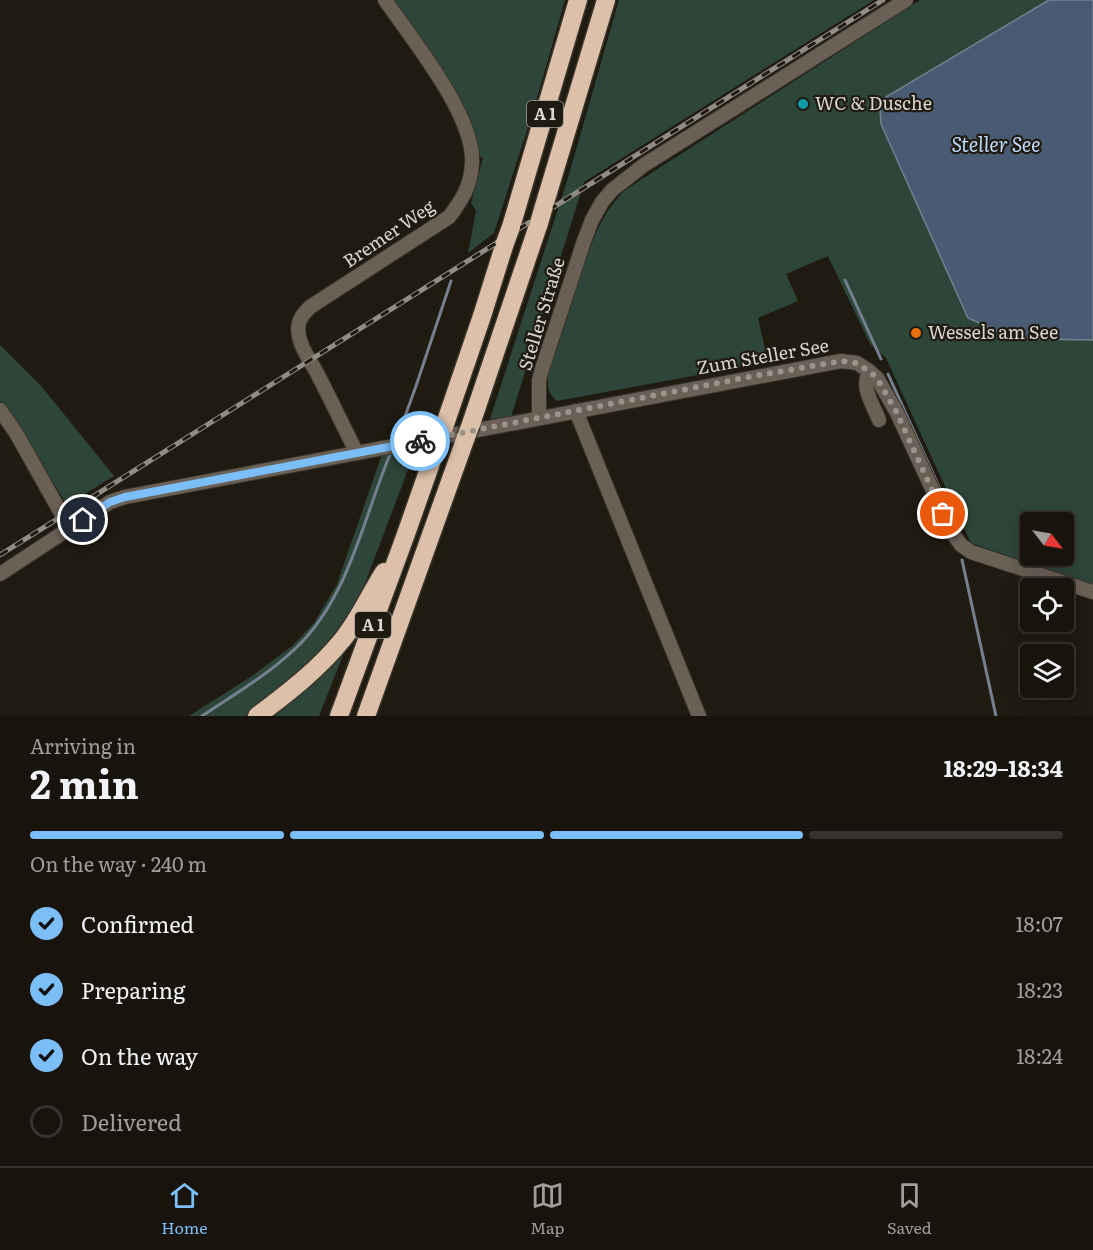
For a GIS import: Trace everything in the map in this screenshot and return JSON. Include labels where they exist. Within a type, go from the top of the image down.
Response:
[{"type":"highway","name":"A 1","points":[[339,716],[406,534],[482,316],[578,0]]},
{"type":"highway","name":"A 1","points":[[366,716],[469,430],[542,215],[606,0]]},
{"type":"highway","points":[[257,716],[320,665],[344,638],[406,534]]},
{"type":"street","name":"Bremer Weg","points":[[357,453],[303,349],[299,337],[301,316],[310,307],[449,217],[462,200],[472,165],[471,144],[453,102],[426,58],[385,0]]},
{"type":"street","name":"Steller Straße","points":[[539,418],[539,380],[553,332],[592,220],[612,190],[644,165],[906,0]]},
{"type":"street","name":"Zum Steller See","points":[[576,411],[833,362],[856,363],[869,371]]},
{"type":"street","points":[[879,420],[865,388],[865,379],[869,371],[877,378],[897,413],[953,534],[961,545],[971,552],[996,561],[1093,592]]},
{"type":"street","points":[[0,410],[16,433],[70,528]]},
{"type":"street","points":[[0,574],[110,502],[125,497],[576,411],[699,716]]},
{"type":"green space","points":[[390,0],[565,0],[535,105],[494,233],[468,253],[476,211],[471,203],[483,158],[480,157],[467,114]]},
{"type":"green space","points":[[619,0],[874,0],[584,182],[511,417],[490,419],[567,181]]},
{"type":"green space","points":[[920,0],[1093,0],[1093,586],[1036,566],[1074,566],[1074,512],[1020,512],[1020,560],[971,543],[886,358],[870,344],[828,256],[786,274],[798,301],[758,318],[768,362],[557,401],[549,389],[548,374],[594,237],[615,201],[625,190]]},
{"type":"green space","points":[[0,345],[42,387],[114,476],[67,505],[21,430],[0,401]]},
{"type":"green space","points":[[417,446],[364,586],[342,630],[310,666],[247,716],[189,716],[252,676],[291,647],[314,623],[337,584],[382,454]]},
{"type":"green space","points":[[343,655],[319,716],[271,716],[313,684]]},
{"type":"water","name":"Steller See","points":[[1049,0],[1093,0],[1093,340],[1032,339],[999,332],[968,318],[881,124],[880,110],[886,97]]},
{"type":"waterway","points":[[845,280],[881,359]]},
{"type":"waterway","points":[[399,433],[451,281]]},
{"type":"waterway","points":[[888,374],[959,531]]},
{"type":"waterway","points":[[202,716],[279,663],[319,622],[345,576],[391,452]]},
{"type":"waterway","points":[[962,560],[996,716]]},
{"type":"railway","points":[[0,555],[883,0]]},
{"type":"way so far","points":[[420,441],[842,361],[856,363],[877,378],[897,413],[943,514]]},
{"type":"place","name":"WC & Dusche","points":[[803,104]]},
{"type":"place","name":"Wessels am See","points":[[916,333]]},
{"type":"route","points":[[83,520],[110,502],[125,497],[420,441]]}]
